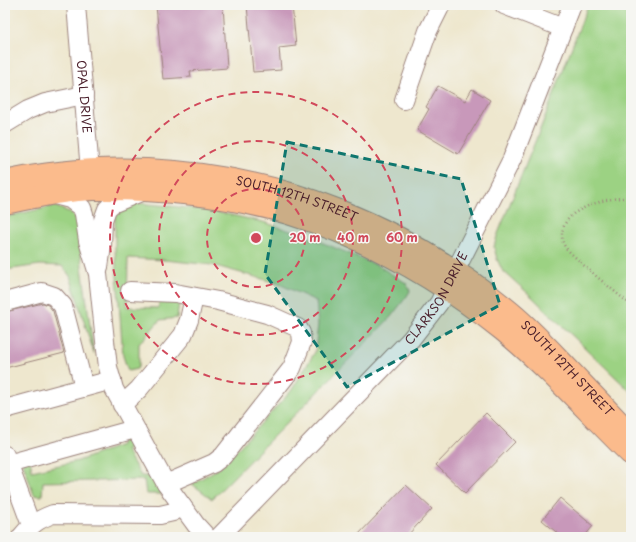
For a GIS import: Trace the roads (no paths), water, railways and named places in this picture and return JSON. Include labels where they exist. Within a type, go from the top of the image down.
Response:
[{"type":"main road","name":"SOUTH 12TH STREET","points":[[5,203],[51,194],[91,179],[178,172],[219,177],[277,189],[319,202],[364,220],[440,261],[450,279],[498,327],[534,357],[631,454]]},
{"type":"main road","name":"SOUTH 12TH STREET","points":[[5,182],[52,173],[145,190],[201,196],[238,202],[286,213],[316,222],[450,279],[479,288],[532,331],[631,436]]},
{"type":"main road","points":[[568,369],[631,421]]},
{"type":"street","name":"OPAL DRIVE","points":[[76,5],[91,179]]},
{"type":"street","points":[[404,100],[428,31],[441,5]]},
{"type":"street","points":[[504,5],[563,28]]},
{"type":"street","name":"CLARKSON DRIVE","points":[[219,537],[411,339],[438,305],[512,159],[572,5]]},
{"type":"street","points":[[5,124],[28,110],[45,103],[84,95]]},
{"type":"street","points":[[98,274],[102,246],[103,220],[107,209],[111,204],[145,190]]},
{"type":"street","points":[[51,194],[70,199],[82,208],[84,214],[88,241],[98,274],[105,341],[114,389],[166,484],[207,537]]},
{"type":"street","points":[[130,291],[175,293],[218,301],[267,314],[286,321],[298,328],[302,333],[302,342],[292,368],[224,456],[214,463],[166,484]]},
{"type":"street","points":[[5,302],[42,292],[54,296],[63,306],[84,387]]},
{"type":"street","points":[[122,405],[139,390],[183,335],[189,320],[194,296]]},
{"type":"street","points":[[5,409],[112,380]]},
{"type":"street","points":[[135,429],[7,460],[26,531],[40,519],[53,514],[160,515],[173,512],[182,506]]}]
